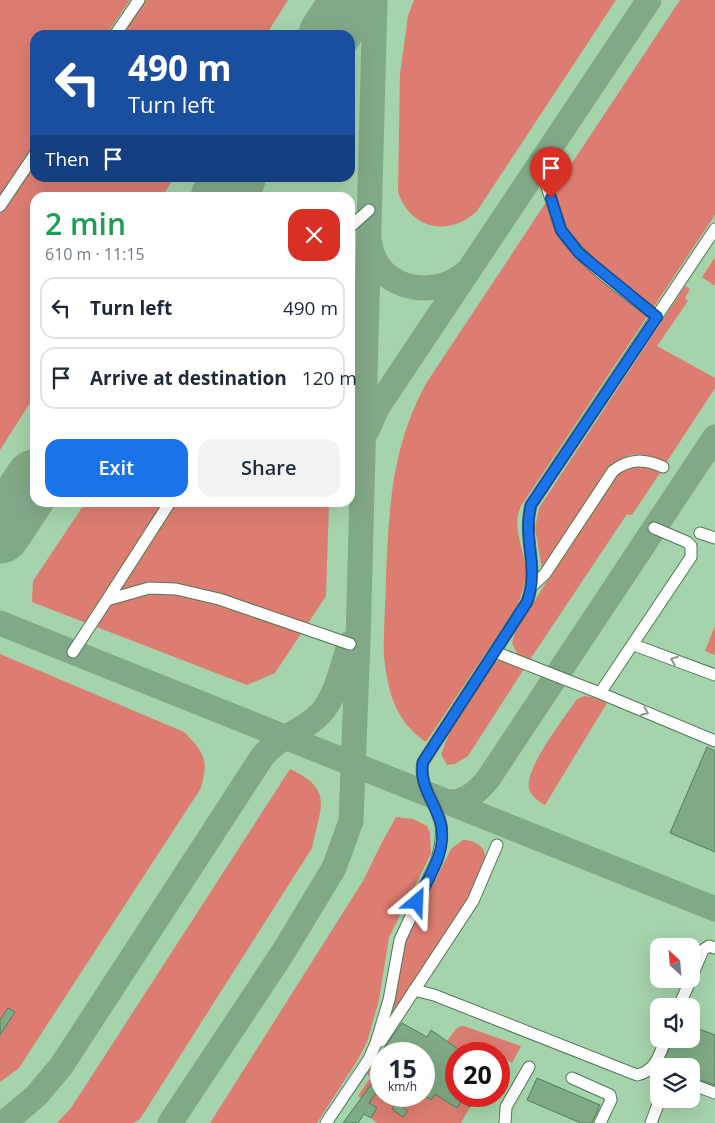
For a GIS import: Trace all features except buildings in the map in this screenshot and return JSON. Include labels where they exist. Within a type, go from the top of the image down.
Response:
[{"type":"lane","points":[[118,30],[139,0]]},
{"type":"lane","points":[[0,206],[30,161]]},
{"type":"lane","points":[[540,165],[561,230],[568,240],[579,253],[657,317]]},
{"type":"lane","points":[[355,223],[369,210]]},
{"type":"lane","points":[[369,1059],[389,1000],[400,940],[437,860],[441,847],[442,827],[427,794],[423,776],[423,762],[527,602],[533,585],[528,524],[531,505],[715,229]]},
{"type":"lane","points":[[533,585],[545,574],[613,471],[630,461],[639,460],[648,461],[663,467]]},
{"type":"lane","points":[[73,652],[167,507]]},
{"type":"lane","points":[[600,693],[682,572],[692,552],[687,542],[654,528]]},
{"type":"lane","points":[[700,533],[715,538]]},
{"type":"lane","points":[[107,600],[149,588],[176,589],[219,599],[350,644]]},
{"type":"lane","points":[[634,645],[715,675]]},
{"type":"lane","points":[[495,652],[715,741]]},
{"type":"lane","points":[[326,1123],[473,902],[497,845]]},
{"type":"lane","points":[[700,957],[703,950],[709,946],[715,948]]},
{"type":"lane","points":[[414,990],[434,995],[637,1076],[647,1073],[656,1064],[662,1048]]},
{"type":"lane","points":[[505,1123],[506,1107],[529,1067]]},
{"type":"lane","points":[[572,1078],[610,1095],[611,1100],[600,1123]]},
{"type":"lane","points":[[700,1087],[715,1093]]},
{"type":"lane","points":[[651,1123],[657,1108]]},
{"type":"shaded area","points":[[0,0],[130,0],[109,30],[30,30],[30,150],[0,195]]},
{"type":"shaded area","points":[[144,0],[288,0],[269,30],[123,30]]},
{"type":"shaded area","points":[[414,0],[616,0],[477,211],[455,224],[443,226],[421,222],[404,205],[398,192],[400,74],[408,16]]},
{"type":"shaded area","points":[[680,0],[715,0],[715,215],[521,506],[517,520],[525,574],[524,585],[517,606],[426,742],[407,725],[395,705],[388,682],[384,657],[386,577],[391,501],[394,476],[406,429],[427,382]]},
{"type":"shaded area","points":[[30,169],[30,182],[171,182],[165,192],[30,192],[30,403],[0,450],[0,214]]},
{"type":"shaded area","points":[[715,257],[715,286],[702,277]]},
{"type":"shaded area","points":[[685,286],[690,289],[685,298],[688,301],[657,346],[715,378],[715,388],[666,463],[640,454],[630,455],[610,465],[542,569],[535,528],[539,508]]},
{"type":"shaded area","points":[[630,466],[651,468],[660,473],[632,515],[627,514],[529,661],[518,655],[512,643],[516,629],[609,486],[617,475]]},
{"type":"shaded area","points":[[82,507],[329,507],[326,596],[275,673],[247,685],[32,602],[33,581]]},
{"type":"shaded area","points":[[715,626],[715,655],[705,651]]},
{"type":"shaded area","points":[[0,654],[184,732],[200,751],[205,770],[201,788],[19,1068],[0,1082]]},
{"type":"shaded area","points":[[502,659],[524,669],[468,756],[455,764],[447,765],[441,754],[453,724],[492,664]]},
{"type":"shaded area","points":[[584,696],[593,697],[607,703],[545,805],[533,797],[529,789],[529,780],[539,756],[547,743],[577,699]]},
{"type":"shaded area","points":[[290,769],[314,784],[319,792],[321,801],[320,811],[312,848],[140,1119],[133,1123],[57,1123],[71,1108]]},
{"type":"shaded area","points":[[396,817],[413,819],[427,826],[430,833],[431,854],[389,937],[379,1000],[367,1042],[357,1061],[317,1123],[210,1123],[363,881]]},
{"type":"shaded area","points":[[463,840],[474,842],[483,849],[485,856],[482,869],[460,911],[389,1017],[402,950],[410,930],[451,849]]},
{"type":"shaded area","points":[[464,1026],[510,1042],[448,1042],[447,1041],[456,1029]]},
{"type":"shaded area","points":[[510,1042],[521,1046],[512,1063],[510,1062]]},
{"type":"shaded area","points":[[370,1078],[370,1104],[358,1096]]},
{"type":"shaded area","points":[[435,1094],[445,1101],[445,1107],[470,1107],[461,1123],[377,1123],[371,1118],[377,1108],[375,1107],[435,1107]]},
{"type":"taxiway","points":[[335,26],[347,0]]},
{"type":"taxiway","points":[[170,1123],[282,954],[334,868],[351,821],[358,641],[375,0]]},
{"type":"taxiway","points":[[367,431],[377,408],[649,0]]},
{"type":"taxiway","points":[[370,243],[374,259],[383,271],[394,280],[408,286],[438,287],[452,282],[465,273]]},
{"type":"taxiway","points":[[442,801],[462,800],[473,794],[488,779],[715,437]]},
{"type":"taxiway","points":[[0,623],[715,909]]},
{"type":"taxiway","points":[[4,1123],[37,1095],[62,1065],[262,757],[282,739],[306,726],[326,707],[335,689],[350,643]]},
{"type":"runway","points":[[332,30],[352,0]]},
{"type":"runway","points":[[225,192],[232,182]]},
{"type":"runway","points":[[0,533],[30,488]]},
{"type":"route","points":[[417,902],[437,860],[441,847],[442,827],[427,794],[423,776],[423,762],[527,602],[533,585],[534,573],[528,524],[531,505],[657,317],[579,253],[561,230],[551,198]]}]
